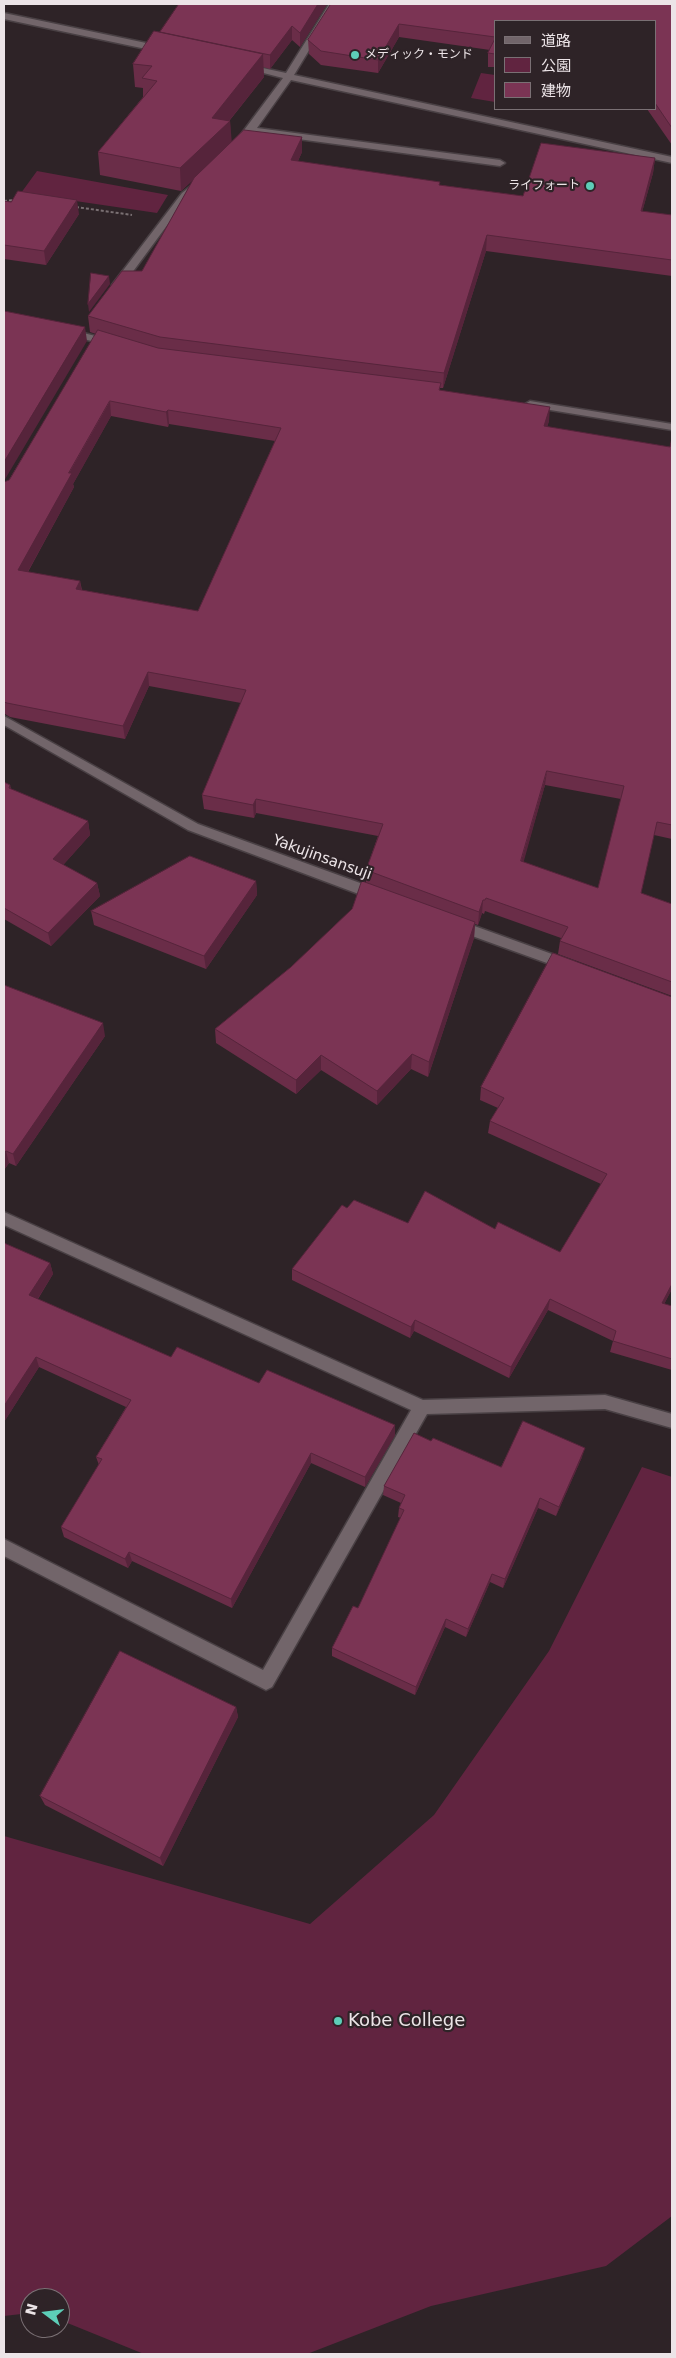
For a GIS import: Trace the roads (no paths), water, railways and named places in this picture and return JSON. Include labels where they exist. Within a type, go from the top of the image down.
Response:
[{"type":"street","points":[[229,155],[251,130],[288,76],[333,4]]},
{"type":"street","points":[[4,16],[174,52]]},
{"type":"street","points":[[231,64],[672,160]]},
{"type":"street","points":[[251,130],[500,163]]},
{"type":"street","points":[[110,296],[185,195],[207,175]]},
{"type":"street","points":[[52,329],[84,330],[94,342],[124,346]]},
{"type":"street","points":[[516,403],[672,427]]},
{"type":"street","name":"Yakujinsansuji","points":[[4,720],[193,827],[386,898]]},
{"type":"street","points":[[442,919],[580,970]]},
{"type":"street","points":[[4,1218],[422,1407],[605,1402],[672,1421]]},
{"type":"street","points":[[4,1546],[266,1681],[422,1407]]},
{"type":"place","name":"メディック・モンド","points":[[355,55]]},
{"type":"place","name":"ライフォート","points":[[590,186]]},
{"type":"place","name":"Kobe College","points":[[338,2021]]}]
